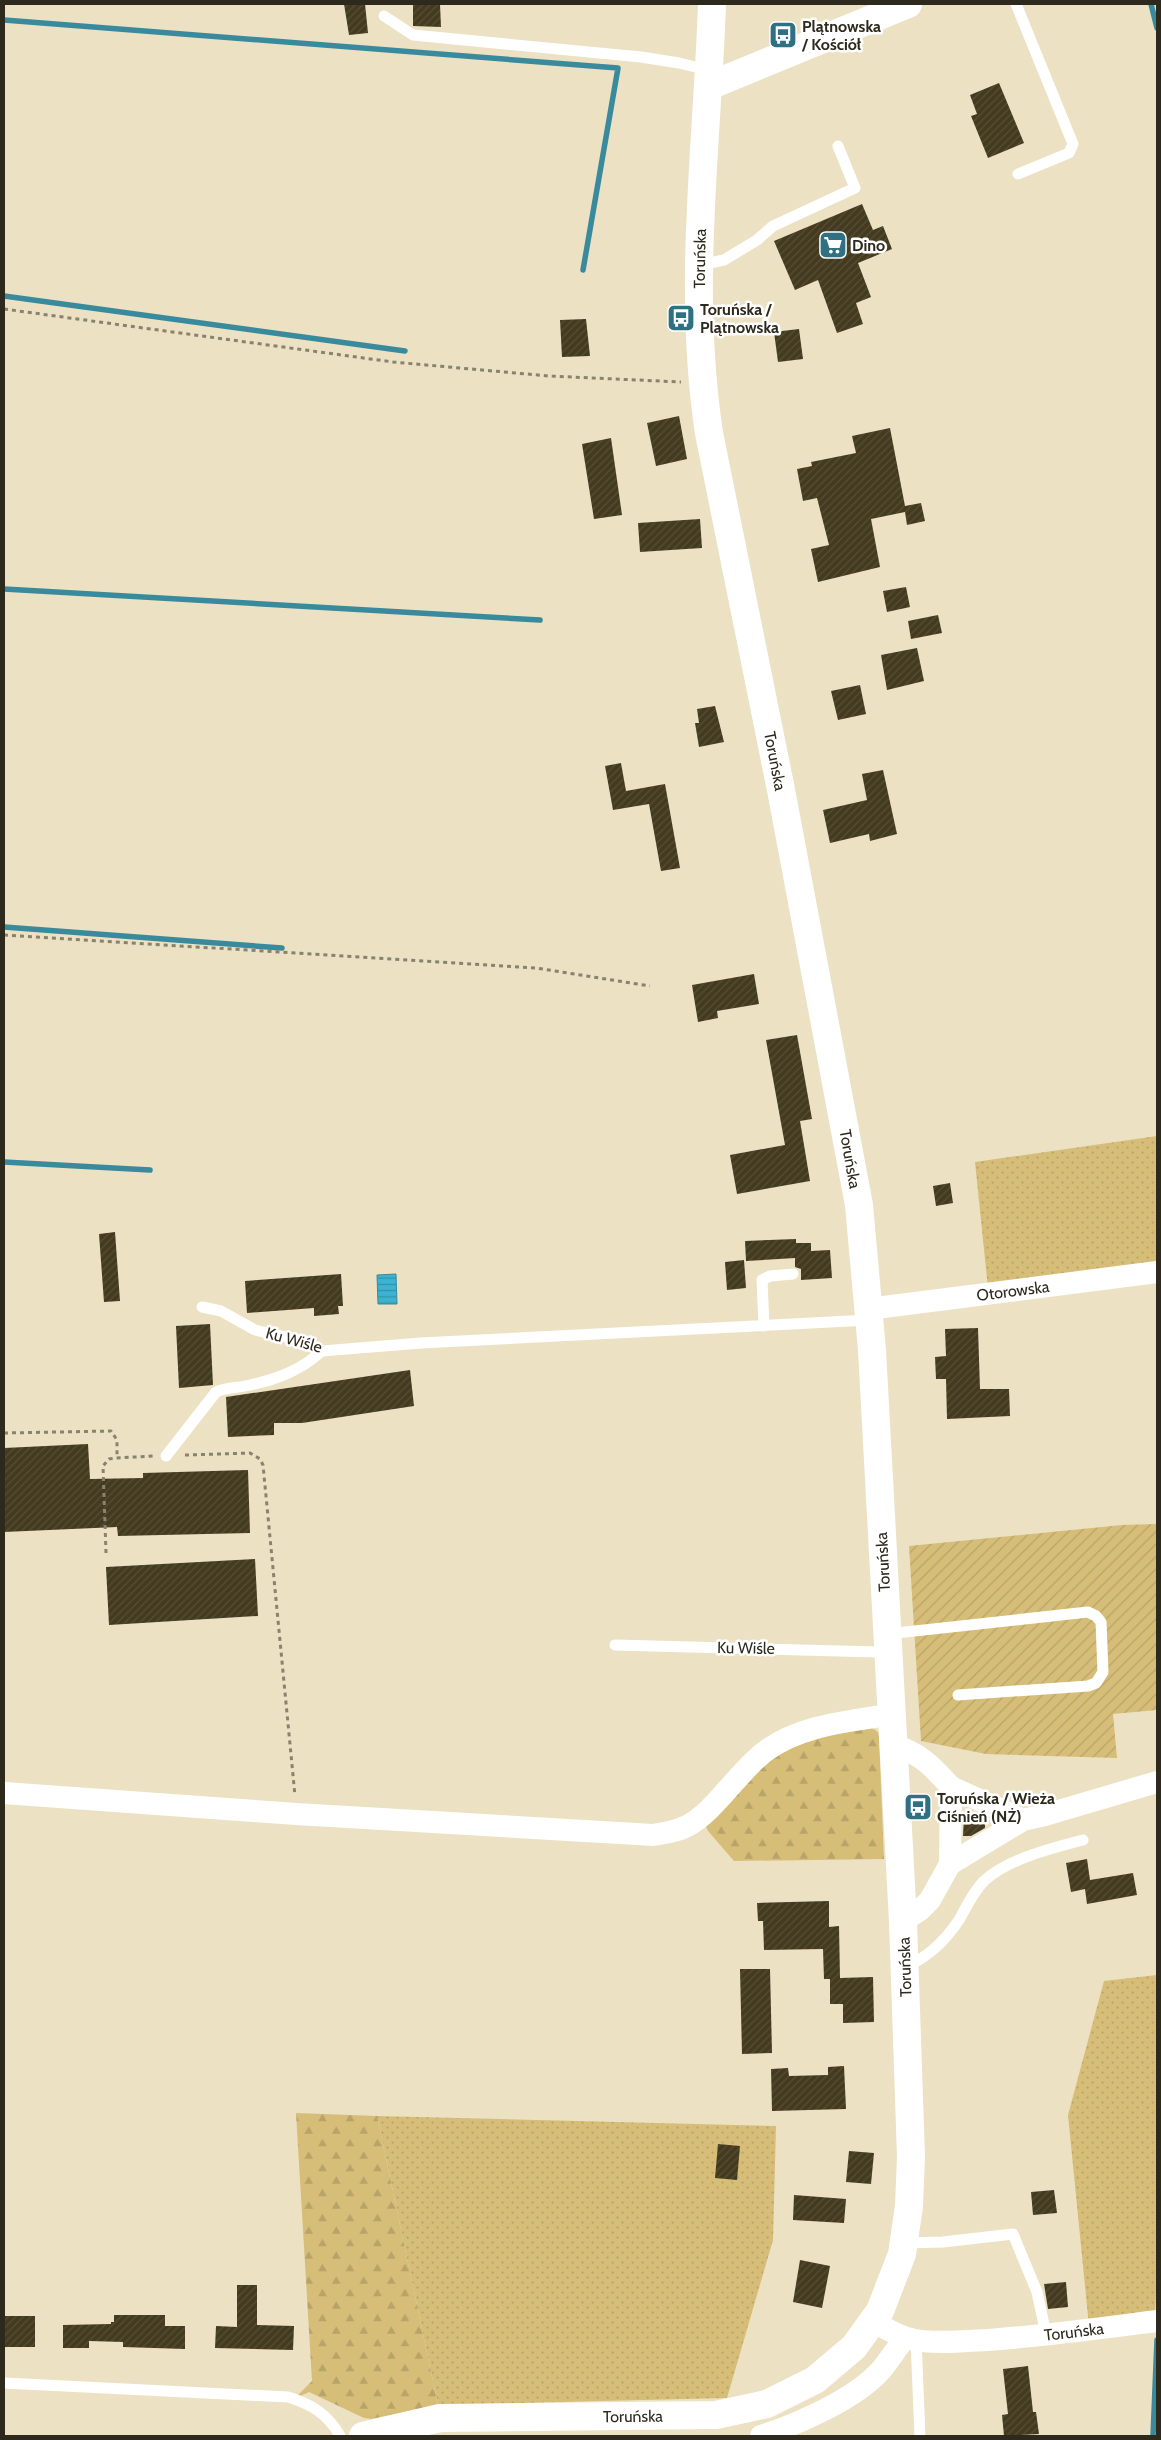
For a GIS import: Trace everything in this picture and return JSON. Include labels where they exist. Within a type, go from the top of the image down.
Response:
[{"type":"street","name":"Toruńska","points":[[362,2436],[440,2418],[731,2413],[780,2399],[815,2380],[854,2347],[874,2320],[897,2272],[904,2243],[911,2157],[904,1921],[892,1714],[883,1643],[868,1314],[858,1205],[835,1069],[709,433],[701,384],[698,332],[698,266],[702,149],[709,79],[712,4]]},
{"type":"street","points":[[709,79],[908,4]]},
{"type":"street","name":"Otorowska","points":[[868,1314],[1157,1272]]},
{"type":"street","points":[[4,1793],[638,1836],[667,1833],[694,1821],[754,1761],[782,1740],[815,1728],[892,1714]]},
{"type":"street","points":[[894,1745],[914,1752],[931,1765],[951,1786],[1023,1820]]},
{"type":"street","points":[[950,1864],[1023,1820],[1157,1782]]},
{"type":"street","points":[[904,1921],[930,1900],[950,1864],[951,1786]]},
{"type":"street","name":"Toruńska","points":[[874,2320],[910,2339],[962,2341],[1046,2334],[1157,2320]]},
{"type":"street","points":[[761,2436],[781,2430],[840,2402],[881,2371],[910,2339]]},
{"type":"lane","points":[[1016,4],[1073,144],[1069,153],[1018,174]]},
{"type":"lane","points":[[384,16],[412,35],[679,62],[709,79]]},
{"type":"lane","points":[[698,266],[724,260],[757,240],[773,226],[856,188],[838,146]]},
{"type":"lane","points":[[764,1326],[762,1280],[770,1276],[793,1274]]},
{"type":"lane","name":"Ku Wiśle","points":[[202,1307],[221,1311],[255,1330],[295,1339],[322,1350],[421,1343],[764,1326],[868,1314]]},
{"type":"lane","points":[[166,1456],[216,1392],[226,1388],[251,1385],[294,1371],[306,1365],[322,1350]]},
{"type":"lane","name":"Ku Wiśle","points":[[615,1645],[883,1643],[1088,1612],[1102,1622],[1103,1672],[1096,1683],[1088,1686],[958,1695]]},
{"type":"lane","points":[[905,1967],[923,1959],[942,1942],[973,1895],[990,1877],[1044,1850],[1083,1840]]},
{"type":"lane","points":[[904,2243],[942,2242],[1013,2234],[1037,2292],[1046,2334]]},
{"type":"lane","points":[[910,2339],[920,2436]]},
{"type":"lane","points":[[4,2383],[288,2397],[312,2406],[320,2412],[340,2436]]},
{"type":"path","points":[[4,309],[393,362],[549,376],[701,384]]},
{"type":"path","points":[[4,934],[536,968],[650,986]]},
{"type":"path","points":[[4,1433],[111,1431],[117,1440],[117,1458]]},
{"type":"path","points":[[106,1553],[102,1469],[109,1459],[250,1453],[260,1459],[263,1465],[296,1814]]},
{"type":"green space","points":[[1157,1136],[1157,1282],[989,1298],[975,1162]]},
{"type":"green space","points":[[1157,1524],[1157,1710],[1113,1714],[1117,1758],[986,1754],[921,1741],[909,1546],[1122,1525]]},
{"type":"green space","points":[[872,1728],[878,1732],[879,1736],[884,1859],[734,1861],[708,1831],[706,1826],[742,1786],[754,1774],[782,1753],[798,1744],[815,1738]]},
{"type":"green space","points":[[1157,1975],[1157,2270],[1155,2316],[1089,2326],[1068,2115],[1104,1981]]},
{"type":"green space","points":[[296,2113],[377,2116],[438,2405],[371,2419],[364,2418],[309,2392],[294,2399],[312,2381]]},
{"type":"green space","points":[[377,2116],[776,2126],[773,2240],[727,2398],[438,2405]]},
{"type":"water","points":[[396,1274],[397,1304],[378,1304],[377,1275]]},
{"type":"building","points":[[344,4],[365,4],[368,33],[349,35]]},
{"type":"building","points":[[413,4],[440,4],[441,27],[413,26]]},
{"type":"building","points":[[999,83],[1024,143],[988,158],[971,116],[977,114],[970,95]]},
{"type":"building","name":"Dino","points":[[862,204],[873,230],[883,226],[892,249],[858,263],[871,297],[856,303],[863,324],[837,333],[818,280],[795,290],[774,241]]},
{"type":"building","points":[[586,319],[590,356],[562,357],[560,320]]},
{"type":"building","points":[[799,329],[803,359],[778,362],[774,332]]},
{"type":"building","points":[[679,416],[687,459],[656,466],[647,423]]},
{"type":"building","points":[[890,428],[905,506],[921,503],[925,521],[907,525],[905,512],[871,519],[880,567],[818,582],[811,549],[829,545],[817,498],[803,501],[797,469],[812,466],[811,462],[856,453],[852,436]]},
{"type":"building","points":[[611,438],[622,515],[594,519],[582,444]]},
{"type":"building","points":[[700,519],[702,548],[640,552],[638,523]]},
{"type":"building","points":[[906,587],[910,607],[887,612],[883,591]]},
{"type":"building","points":[[938,615],[942,633],[911,639],[908,621]]},
{"type":"building","points":[[917,648],[924,681],[887,690],[881,655]]},
{"type":"building","points":[[860,685],[866,714],[838,720],[831,691]]},
{"type":"building","points":[[715,706],[724,742],[699,747],[695,723],[699,723],[697,709]]},
{"type":"building","points":[[621,763],[626,791],[665,784],[680,868],[661,871],[649,804],[613,810],[605,766]]},
{"type":"building","points":[[883,770],[897,834],[870,841],[869,834],[830,843],[823,810],[867,800],[862,774]]},
{"type":"building","points":[[754,974],[759,1004],[717,1011],[718,1018],[698,1022],[692,985]]},
{"type":"building","points":[[797,1035],[812,1119],[800,1121],[810,1181],[737,1194],[730,1155],[785,1145],[766,1040]]},
{"type":"building","points":[[950,1183],[953,1203],[936,1206],[933,1186]]},
{"type":"building","points":[[115,1232],[120,1301],[104,1302],[99,1234]]},
{"type":"building","points":[[796,1239],[796,1243],[811,1243],[811,1251],[830,1250],[832,1278],[801,1280],[801,1269],[795,1267],[795,1258],[746,1261],[745,1241]]},
{"type":"building","points":[[744,1260],[746,1288],[727,1290],[725,1262]]},
{"type":"building","points":[[341,1274],[343,1306],[338,1306],[339,1314],[314,1316],[314,1308],[247,1313],[245,1281]]},
{"type":"building","points":[[210,1324],[213,1385],[179,1388],[176,1326]]},
{"type":"building","points":[[978,1328],[980,1389],[1009,1389],[1010,1416],[947,1419],[946,1379],[936,1379],[935,1357],[946,1356],[945,1329]]},
{"type":"building","points":[[410,1370],[414,1406],[302,1423],[274,1423],[274,1435],[228,1437],[226,1397]]},
{"type":"building","points":[[88,1444],[90,1479],[143,1478],[143,1473],[248,1470],[250,1533],[118,1536],[117,1527],[4,1532],[4,1448]]},
{"type":"building","points":[[255,1559],[258,1616],[109,1625],[106,1567]]},
{"type":"building","points":[[964,1816],[985,1817],[985,1828],[971,1836],[963,1836]]},
{"type":"building","points":[[1087,1859],[1090,1880],[1133,1873],[1137,1895],[1087,1904],[1085,1889],[1071,1892],[1066,1863]]},
{"type":"building","points":[[829,1901],[829,1927],[839,1926],[840,1978],[873,1977],[874,2022],[843,2023],[843,2004],[830,2004],[830,1979],[824,1979],[823,1949],[764,1950],[763,1921],[758,1921],[757,1903]]},
{"type":"building","points":[[740,1969],[770,1969],[772,2053],[742,2054]]},
{"type":"building","points":[[844,2066],[846,2109],[772,2111],[771,2069],[788,2068],[789,2076],[828,2075],[828,2067]]},
{"type":"building","points":[[718,2144],[740,2146],[737,2180],[715,2178]]},
{"type":"building","points":[[849,2151],[874,2153],[871,2184],[846,2182]]},
{"type":"building","points":[[1054,2190],[1057,2213],[1033,2215],[1031,2192]]},
{"type":"building","points":[[794,2195],[846,2199],[844,2223],[793,2220]]},
{"type":"building","points":[[800,2260],[830,2266],[822,2308],[793,2302]]},
{"type":"building","points":[[1066,2282],[1068,2307],[1048,2309],[1044,2284]]},
{"type":"building","points":[[237,2285],[257,2285],[257,2325],[294,2326],[293,2350],[215,2348],[216,2326],[237,2327]]},
{"type":"building","points":[[114,2315],[165,2315],[165,2326],[185,2326],[185,2349],[123,2347],[123,2342],[89,2341],[89,2348],[63,2348],[63,2325],[111,2324],[111,2322],[114,2322]]},
{"type":"building","points":[[4,2316],[35,2316],[35,2347],[4,2347]]},
{"type":"building","points":[[1028,2366],[1033,2412],[1036,2412],[1039,2434],[1004,2436],[1002,2415],[1008,2414],[1003,2369]]},
{"type":"waterway","points":[[1151,4],[1157,28]]},
{"type":"waterway","points":[[4,20],[618,68],[583,270]]},
{"type":"waterway","points":[[4,296],[405,351]]},
{"type":"waterway","points":[[4,589],[540,620]]},
{"type":"waterway","points":[[4,927],[282,948]]},
{"type":"waterway","points":[[4,1162],[150,1170]]},
{"type":"waterway","points":[[1153,2436],[1157,2340]]},
{"type":"place","name":"Plątnowska / Kościół","points":[[783,35]]},
{"type":"place","name":"Dino","points":[[833,245]]},
{"type":"place","name":"Toruńska / Plątnowska","points":[[681,318]]},
{"type":"place","name":"Toruńska / Wieża Ciśnień (NŻ)","points":[[918,1807]]}]
